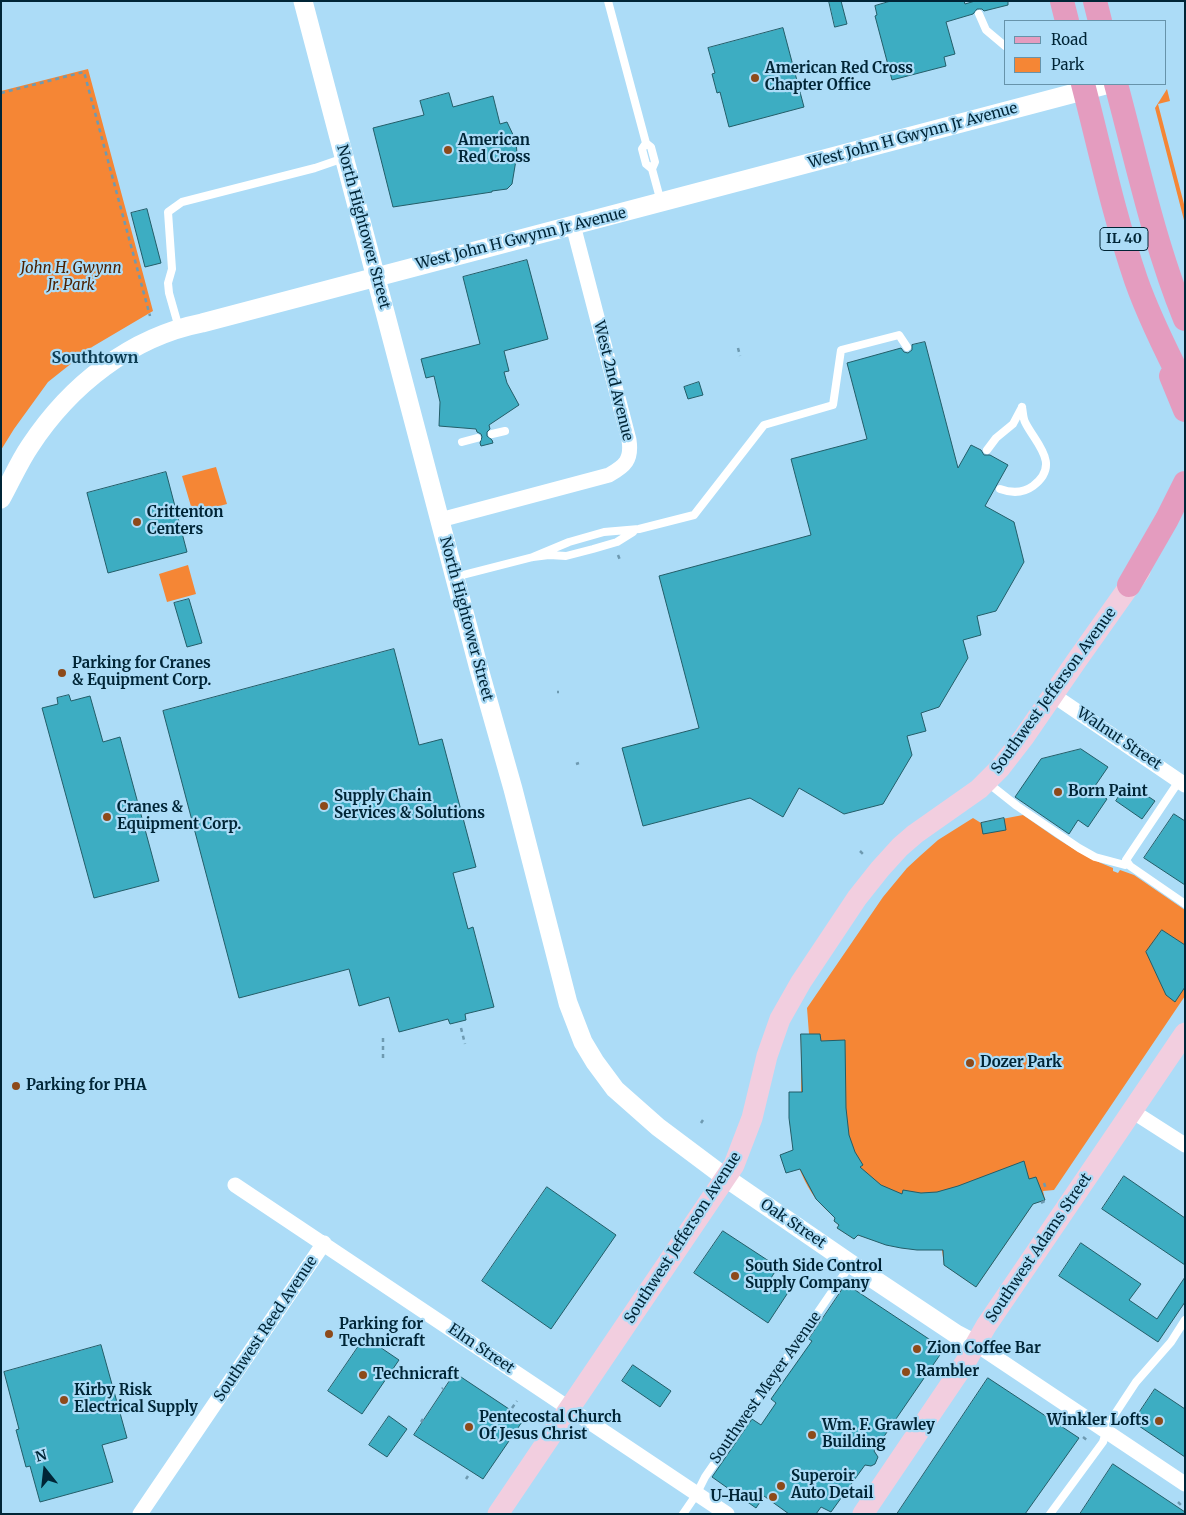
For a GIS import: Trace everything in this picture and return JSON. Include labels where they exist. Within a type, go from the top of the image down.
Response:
[{"type":"main road","points":[[1062,1],[1067,20]]},
{"type":"main road","points":[[1095,1],[1100,20]]},
{"type":"main road","name":"IL 40","points":[[1116,85],[1168,273],[1185,319]]},
{"type":"main road","name":"IL 40","points":[[1084,87],[1136,281],[1148,312],[1185,388]]},
{"type":"main road","points":[[1136,161],[1185,292]]},
{"type":"main road","points":[[1119,223],[1133,280],[1185,410]]},
{"type":"main road","points":[[1129,585],[1167,519],[1185,483]]},
{"type":"main road","name":"Southwest Jefferson Avenue","points":[[498,1514],[734,1166],[743,1146],[757,1101],[767,1056],[776,1029],[789,1000],[808,970],[862,892],[893,855],[915,834],[964,801],[987,782],[1017,747],[1185,506]]},
{"type":"main road","name":"Southwest Adams Street","points":[[863,1514],[976,1344],[991,1318],[1185,1033]]},
{"type":"street","name":"North Hightower Street","points":[[303,1],[575,1025],[595,1062],[621,1095],[658,1127],[726,1178]]},
{"type":"street","name":"West John H Gwynn Jr Avenue","points":[[1,499],[34,441],[75,391],[104,367],[125,353],[148,340],[179,328],[661,202],[1084,87],[1101,85]]},
{"type":"street","name":"West 2nd Avenue","points":[[440,520],[609,475],[621,468],[629,459],[629,440],[572,225]]},
{"type":"street","name":"Walnut Street","points":[[1053,695],[1182,783]]},
{"type":"street","points":[[1132,1111],[1185,1145]]},
{"type":"street","name":"Oak Street","points":[[726,1178],[956,1334],[976,1344],[1185,1484]]},
{"type":"street","name":"Elm Street","points":[[235,1185],[727,1514]]},
{"type":"street","name":"Southwest Reed Avenue","points":[[140,1514],[324,1243]]},
{"type":"lane","points":[[608,1],[646,143],[642,149],[644,157],[646,164],[652,169],[661,202]]},
{"type":"lane","points":[[979,14],[986,30],[1004,45]]},
{"type":"lane","points":[[179,328],[168,283],[172,269],[168,212],[182,202],[315,168],[344,158]]},
{"type":"lane","points":[[533,557],[569,542],[604,532],[639,529],[694,515],[764,424],[833,405],[841,350],[899,335],[907,347]]},
{"type":"lane","points":[[987,450],[996,438],[1013,424],[1022,407],[1024,421],[1044,455],[1043,475],[1029,489],[1009,492],[1000,488]]},
{"type":"lane","points":[[492,434],[505,431]]},
{"type":"lane","points":[[462,442],[476,438]]},
{"type":"lane","points":[[455,577],[533,557],[549,555],[566,556],[594,549],[618,542],[628,534],[639,529]]},
{"type":"lane","points":[[987,782],[1017,806],[1095,857],[1125,865],[1127,863],[1185,904]]},
{"type":"lane","points":[[1127,863],[1126,860],[1182,783]]},
{"type":"lane","name":"Southwest Meyer Avenue","points":[[684,1514],[705,1477],[852,1264]]},
{"type":"lane","points":[[1050,1514],[1104,1442],[1109,1423],[1136,1382],[1172,1342],[1185,1320]]},
{"type":"path","points":[[1,93],[84,72],[150,316]]},
{"type":"path","points":[[738,348],[740,356]]},
{"type":"path","points":[[618,555],[620,560]]},
{"type":"path","points":[[860,852],[864,855]]},
{"type":"path","points":[[461,1028],[465,1044]]},
{"type":"path","points":[[383,1037],[383,1058]]},
{"type":"path","points":[[1044,1182],[1046,1190]]},
{"type":"path","points":[[1041,1203],[1045,1201]]},
{"type":"path","points":[[512,1408],[517,1401]]},
{"type":"path","points":[[1134,1415],[1136,1411]]},
{"type":"path","points":[[1083,1437],[1087,1440]]},
{"type":"path","points":[[1178,1502],[1184,1506]]},
{"type":"green space","name":"John H. Gwynn Jr. Park","points":[[88,69],[153,311],[92,347],[48,382],[1,450],[1,91]]},
{"type":"green space","points":[[1167,89],[1170,101],[1158,104],[1185,208],[1185,224],[1155,108]]},
{"type":"green space","points":[[216,467],[227,504],[193,513],[182,476]]},
{"type":"green space","points":[[188,565],[196,594],[167,602],[159,574]]},
{"type":"green space","name":"Dozer Park","points":[[1023,815],[1078,851],[1113,868],[1113,871],[1118,873],[1120,870],[1134,875],[1185,910],[1185,996],[1054,1190],[1043,1191],[1045,1200],[1027,1206],[1029,1210],[976,1287],[944,1265],[942,1250],[899,1247],[858,1235],[854,1239],[837,1228],[839,1225],[834,1221],[835,1218],[816,1199],[808,1187],[797,1161],[791,1134],[789,1092],[801,1092],[801,1034],[809,1034],[807,1008],[883,897],[907,868],[938,840],[973,818],[981,823]]},
{"type":"building","points":[[829,1],[841,1],[847,24],[835,27]]},
{"type":"building","points":[[891,1],[964,1],[965,4],[975,1],[1008,1],[1008,5],[984,11],[977,9],[973,14],[946,22],[955,54],[944,57],[946,66],[892,80],[875,16],[877,15],[875,6]]},
{"type":"building","name":"American Red Cross Chapter Office","points":[[783,28],[804,107],[729,127],[720,92],[717,93],[712,74],[715,73],[708,48]]},
{"type":"building","name":"American Red Cross","points":[[449,93],[453,107],[493,96],[500,124],[507,122],[516,141],[517,154],[512,184],[507,189],[492,192],[393,207],[373,128],[424,115],[420,101]]},
{"type":"building","points":[[147,209],[161,263],[145,267],[131,213]]},
{"type":"building","points":[[527,260],[548,339],[504,351],[509,371],[504,372],[507,383],[519,405],[489,425],[490,429],[487,432],[487,436],[493,443],[481,446],[482,437],[476,429],[439,426],[440,402],[434,376],[426,378],[421,359],[480,344],[463,277]]},
{"type":"building","points":[[925,342],[958,468],[971,445],[981,450],[984,455],[990,455],[1008,465],[985,506],[1014,522],[1024,562],[996,611],[977,616],[981,635],[963,640],[968,658],[939,707],[921,713],[926,731],[907,736],[912,755],[883,804],[844,814],[799,788],[783,817],[750,798],[643,826],[622,748],[699,728],[659,576],[811,535],[791,459],[867,439],[847,363],[901,348],[904,352],[908,353],[912,350],[912,345]]},
{"type":"building","points":[[699,382],[703,395],[688,399],[684,387]]},
{"type":"building","name":"Crittenton Centers","points":[[166,472],[187,552],[108,573],[87,493]]},
{"type":"building","points":[[189,599],[202,643],[187,647],[174,603]]},
{"type":"building","name":"Supply Chain Services & Solutions","points":[[394,649],[419,745],[442,739],[476,867],[453,873],[468,929],[473,927],[494,1007],[465,1014],[466,1020],[450,1024],[448,1019],[399,1032],[389,997],[359,1006],[349,969],[239,998],[163,711]]},
{"type":"building","name":"Cranes & Equipment Corp.","points":[[69,695],[71,701],[90,696],[103,742],[120,737],[159,881],[94,898],[42,708],[58,704],[57,698]]},
{"type":"building","name":"Born Paint","points":[[1081,749],[1108,767],[1095,786],[1097,788],[1095,791],[1107,799],[1088,827],[1078,820],[1069,834],[1015,797],[1041,759]]},
{"type":"building","points":[[1128,783],[1155,801],[1142,819],[1116,801]]},
{"type":"building","points":[[1174,814],[1185,821],[1185,885],[1144,858]]},
{"type":"building","points":[[1004,818],[1006,830],[983,834],[981,823]]},
{"type":"building","points":[[1162,930],[1185,945],[1185,987],[1175,1002],[1166,995],[1146,952]]},
{"type":"building","points":[[801,1034],[820,1034],[821,1041],[845,1040],[846,1108],[849,1135],[855,1152],[863,1165],[860,1167],[881,1185],[902,1194],[903,1190],[921,1193],[937,1192],[1024,1161],[1029,1179],[1036,1177],[1045,1200],[1033,1204],[976,1287],[944,1265],[943,1250],[901,1248],[858,1235],[854,1239],[837,1228],[839,1225],[834,1221],[835,1218],[816,1199],[800,1169],[786,1173],[780,1155],[793,1150],[789,1118],[789,1092],[802,1092]]},
{"type":"building","points":[[1124,1176],[1185,1218],[1185,1265],[1102,1209]]},
{"type":"building","points":[[547,1187],[616,1235],[551,1329],[482,1281]]},
{"type":"building","name":"South Side Control Supply Company","points":[[723,1231],[778,1267],[771,1278],[789,1291],[768,1323],[694,1273]]},
{"type":"building","points":[[1081,1243],[1141,1284],[1129,1300],[1157,1319],[1185,1277],[1185,1302],[1158,1342],[1059,1276]]},
{"type":"building","points":[[846,1284],[944,1349],[874,1451],[878,1457],[875,1464],[871,1466],[865,1465],[831,1512],[821,1507],[816,1514],[789,1514],[764,1496],[756,1508],[712,1477],[752,1419],[761,1425],[776,1403],[771,1399],[812,1341],[809,1339]]},
{"type":"building","name":"Technicraft","points":[[365,1337],[399,1360],[362,1414],[328,1391]]},
{"type":"building","name":"Kirby Risk Electrical Supply","points":[[101,1345],[127,1438],[102,1445],[113,1482],[40,1502],[30,1466],[26,1467],[16,1430],[19,1429],[4,1372]]},
{"type":"building","points":[[633,1365],[671,1391],[660,1407],[622,1381]]},
{"type":"building","name":"Pentecostal Church Of Jesus Christ","points":[[455,1373],[524,1419],[483,1479],[414,1435]]},
{"type":"building","points":[[988,1378],[1079,1438],[1025,1514],[897,1514]]},
{"type":"building","name":"Winkler Lofts","points":[[1155,1389],[1185,1409],[1185,1457],[1133,1422]]},
{"type":"building","points":[[389,1416],[407,1429],[387,1457],[369,1445]]},
{"type":"building","points":[[1113,1464],[1185,1512],[1185,1514],[1080,1514]]},
{"type":"place","name":"American Red Cross Chapter Office","points":[[755,78]]},
{"type":"place","name":"American Red Cross","points":[[448,150]]},
{"type":"place","name":"Crittenton Centers","points":[[137,522]]},
{"type":"place","name":"Parking for Cranes & Equipment Corp.","points":[[62,673]]},
{"type":"place","name":"Born Paint","points":[[1058,792]]},
{"type":"place","name":"Supply Chain Services & Solutions","points":[[324,806]]},
{"type":"place","name":"Cranes & Equipment Corp.","points":[[107,817]]},
{"type":"place","name":"Dozer Park","points":[[970,1063]]},
{"type":"place","name":"Parking for PHA","points":[[16,1086]]},
{"type":"place","name":"South Side Control Supply Company","points":[[735,1276]]},
{"type":"place","name":"Parking for Technicraft","points":[[329,1334]]},
{"type":"place","name":"Zion Coffee Bar","points":[[917,1349]]},
{"type":"place","name":"Rambler","points":[[906,1372]]},
{"type":"place","name":"Technicraft","points":[[363,1375]]},
{"type":"place","name":"Kirby Risk Electrical Supply","points":[[64,1400]]},
{"type":"place","name":"Winkler Lofts","points":[[1159,1421]]},
{"type":"place","name":"Pentecostal Church Of Jesus Christ","points":[[469,1427]]},
{"type":"place","name":"Wm. F. Grawley Building","points":[[812,1435]]},
{"type":"place","name":"Superoir Auto Detail","points":[[781,1486]]},
{"type":"place","name":"U-Haul","points":[[773,1497]]},
{"type":"district","name":"Southtown","points":[[95,358]]}]
